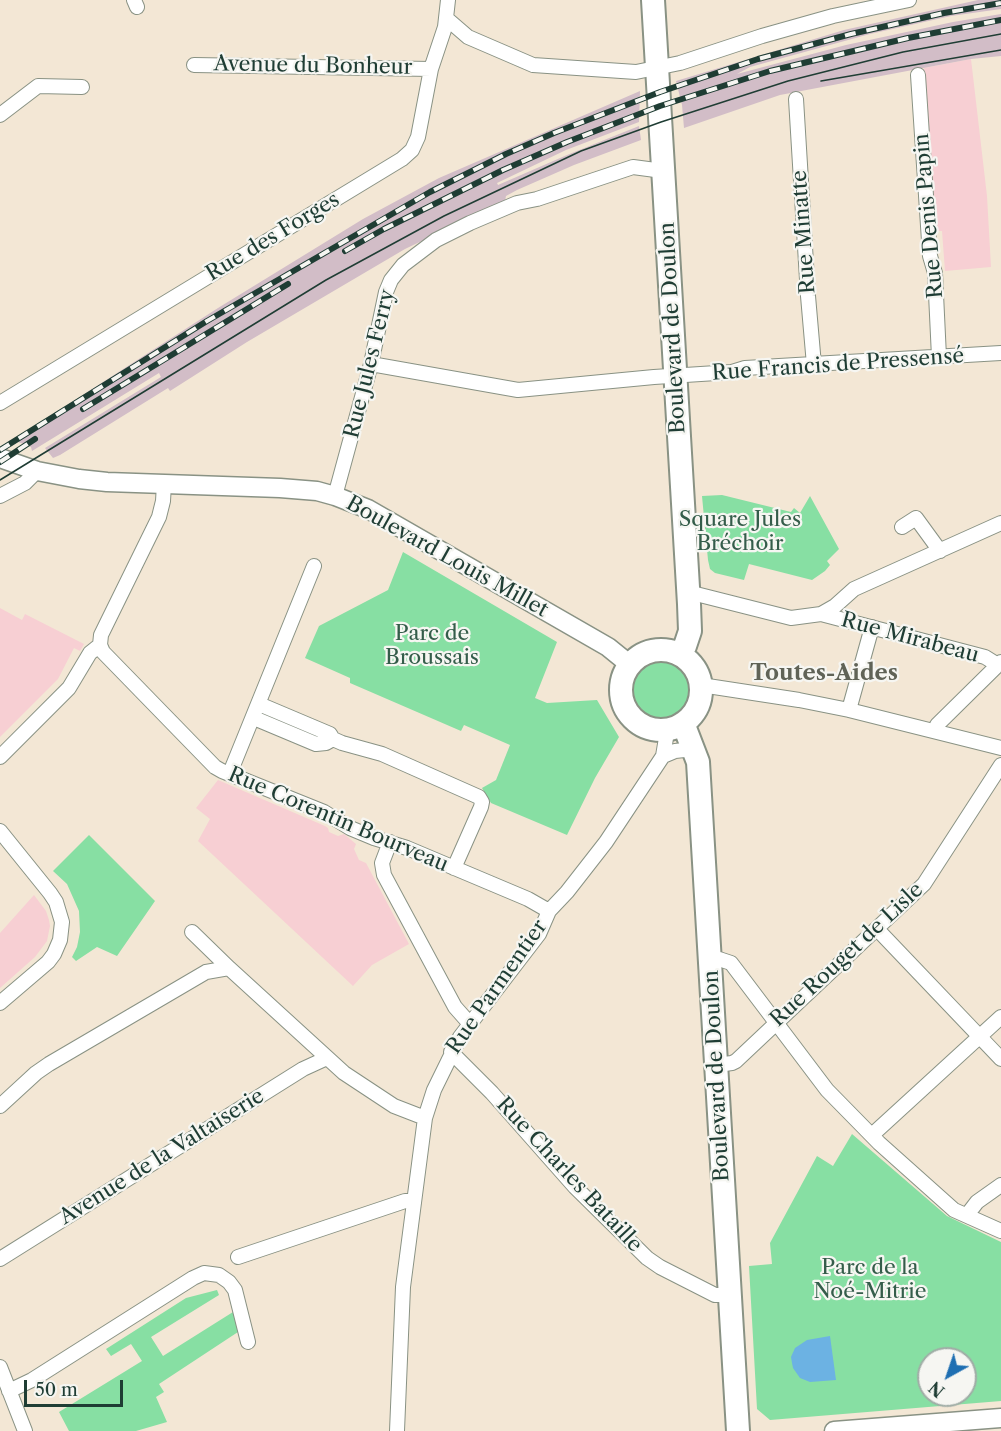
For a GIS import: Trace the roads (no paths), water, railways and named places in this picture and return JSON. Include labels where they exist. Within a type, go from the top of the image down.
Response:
[{"type":"main road","name":"Boulevard de Doulon","points":[[653,0],[690,631],[680,654]]},
{"type":"main road","points":[[653,650],[667,650],[680,654],[692,664],[701,685],[699,704],[692,714],[673,726],[656,730],[641,725],[625,710],[620,690],[622,676],[629,664],[640,655],[653,650]]},
{"type":"main road","name":"Boulevard de Doulon","points":[[673,726],[694,749],[698,762],[738,1431]]},
{"type":"street","name":"Rue des Forges","points":[[0,403],[402,159],[412,150],[418,137],[431,69],[446,18],[448,0]]},
{"type":"street","points":[[446,18],[468,37],[533,65],[628,72],[680,63],[823,19],[909,0]]},
{"type":"street","name":"Avenue du Bonheur","points":[[194,65],[431,69]]},
{"type":"street","name":"Rue Denis Papin","points":[[918,75],[930,256],[935,273],[939,357]]},
{"type":"street","points":[[0,114],[38,86],[82,87]]},
{"type":"street","name":"Rue Minatte","points":[[796,99],[814,365]]},
{"type":"street","name":"Rue Jules Ferry","points":[[335,496],[371,363],[386,292],[391,280],[403,265],[436,240],[516,203],[569,189],[633,167],[663,171]]},
{"type":"street","name":"Rue Francis de Pressensé","points":[[371,363],[518,390],[732,372],[745,368],[1001,354]]},
{"type":"street","name":"Boulevard Louis Millet","points":[[0,458],[38,471],[85,480],[280,488],[317,491],[335,496],[378,514],[608,647],[629,664]]},
{"type":"street","points":[[0,496],[25,483],[38,471]]},
{"type":"street","points":[[0,757],[69,688],[90,652],[100,645],[101,635],[159,517],[164,484]]},
{"type":"street","points":[[902,526],[916,518],[940,551]]},
{"type":"street","points":[[688,592],[791,618],[821,614],[835,606],[854,589],[1001,523]]},
{"type":"street","points":[[230,773],[314,566]]},
{"type":"street","name":"Rue Mirabeau","points":[[821,614],[985,657],[999,664]]},
{"type":"street","points":[[849,710],[872,627]]},
{"type":"street","name":"Rue Corentin Bourveau","points":[[100,645],[103,652],[215,767],[324,812],[350,828],[390,842],[528,899],[549,911]]},
{"type":"street","points":[[937,725],[999,664]]},
{"type":"street","points":[[701,685],[849,710],[1001,748]]},
{"type":"street","points":[[259,704],[330,734],[333,739],[355,748],[382,754],[479,797],[482,802],[481,807],[454,868]]},
{"type":"street","points":[[254,718],[316,744],[326,743],[333,739]]},
{"type":"street","points":[[663,756],[666,738],[673,726]]},
{"type":"street","points":[[663,756],[675,751],[694,749]]},
{"type":"street","name":"Rue Parmentier","points":[[397,1431],[403,1287],[425,1118],[434,1089],[451,1052],[470,1024],[539,934],[549,911],[606,842],[663,756]]},
{"type":"street","name":"Rue Rouget de Lisle","points":[[717,1065],[732,1064],[736,1061],[924,884],[1001,765]]},
{"type":"street","points":[[0,1003],[48,962],[57,948],[62,931],[56,902],[3,841]]},
{"type":"street","points":[[390,842],[382,863],[384,875],[455,1007],[470,1024]]},
{"type":"street","points":[[877,928],[1001,1059]]},
{"type":"street","points":[[192,932],[344,1073],[394,1106],[425,1118]]},
{"type":"street","points":[[710,960],[719,959],[731,963],[826,1090],[872,1135],[954,1210],[1001,1231]]},
{"type":"street","points":[[0,1106],[49,1064],[207,972],[229,968]]},
{"type":"street","points":[[872,1135],[1001,1017]]},
{"type":"street","name":"Rue Charles Bataille","points":[[451,1052],[492,1093],[575,1187],[647,1258],[660,1267],[715,1294],[730,1295]]},
{"type":"street","name":"Avenue de la Valtaiserie","points":[[0,1259],[303,1069],[327,1058]]},
{"type":"street","points":[[967,1215],[977,1203],[1001,1185]]},
{"type":"street","points":[[238,1257],[405,1201],[413,1201]]},
{"type":"street","points":[[9,1391],[32,1380],[204,1273],[219,1275],[230,1282],[235,1290],[248,1342]]},
{"type":"street","points":[[0,1367],[25,1431]]},
{"type":"street","points":[[834,1431],[1001,1418]]},
{"type":"water","points":[[830,1336],[836,1380],[810,1382],[800,1378],[793,1368],[791,1357],[795,1348],[807,1340]]},
{"type":"tram line","points":[[0,480],[326,280],[444,216],[581,151],[661,122],[788,81],[903,52],[1001,34]]},
{"type":"tram line","points":[[821,81],[1001,50]]},
{"type":"railway","points":[[0,450],[207,321],[430,192],[506,154],[660,92],[758,59],[851,34],[1001,3]]},
{"type":"railway","points":[[345,251],[503,170],[660,106],[770,71],[908,38],[1001,20]]},
{"type":"railway","points":[[83,409],[288,284]]},
{"type":"railway","points":[[0,462],[35,439]]},
{"type":"district","name":"Toutes-Aides","points":[[824,674]]},
{"type":"park label","name":"Square Jules Bréchoir","points":[[740,532]]},
{"type":"park label","name":"Parc de Broussais","points":[[432,646]]},
{"type":"park label","name":"Parc de la Noé-Mitrie","points":[[870,1280]]}]
